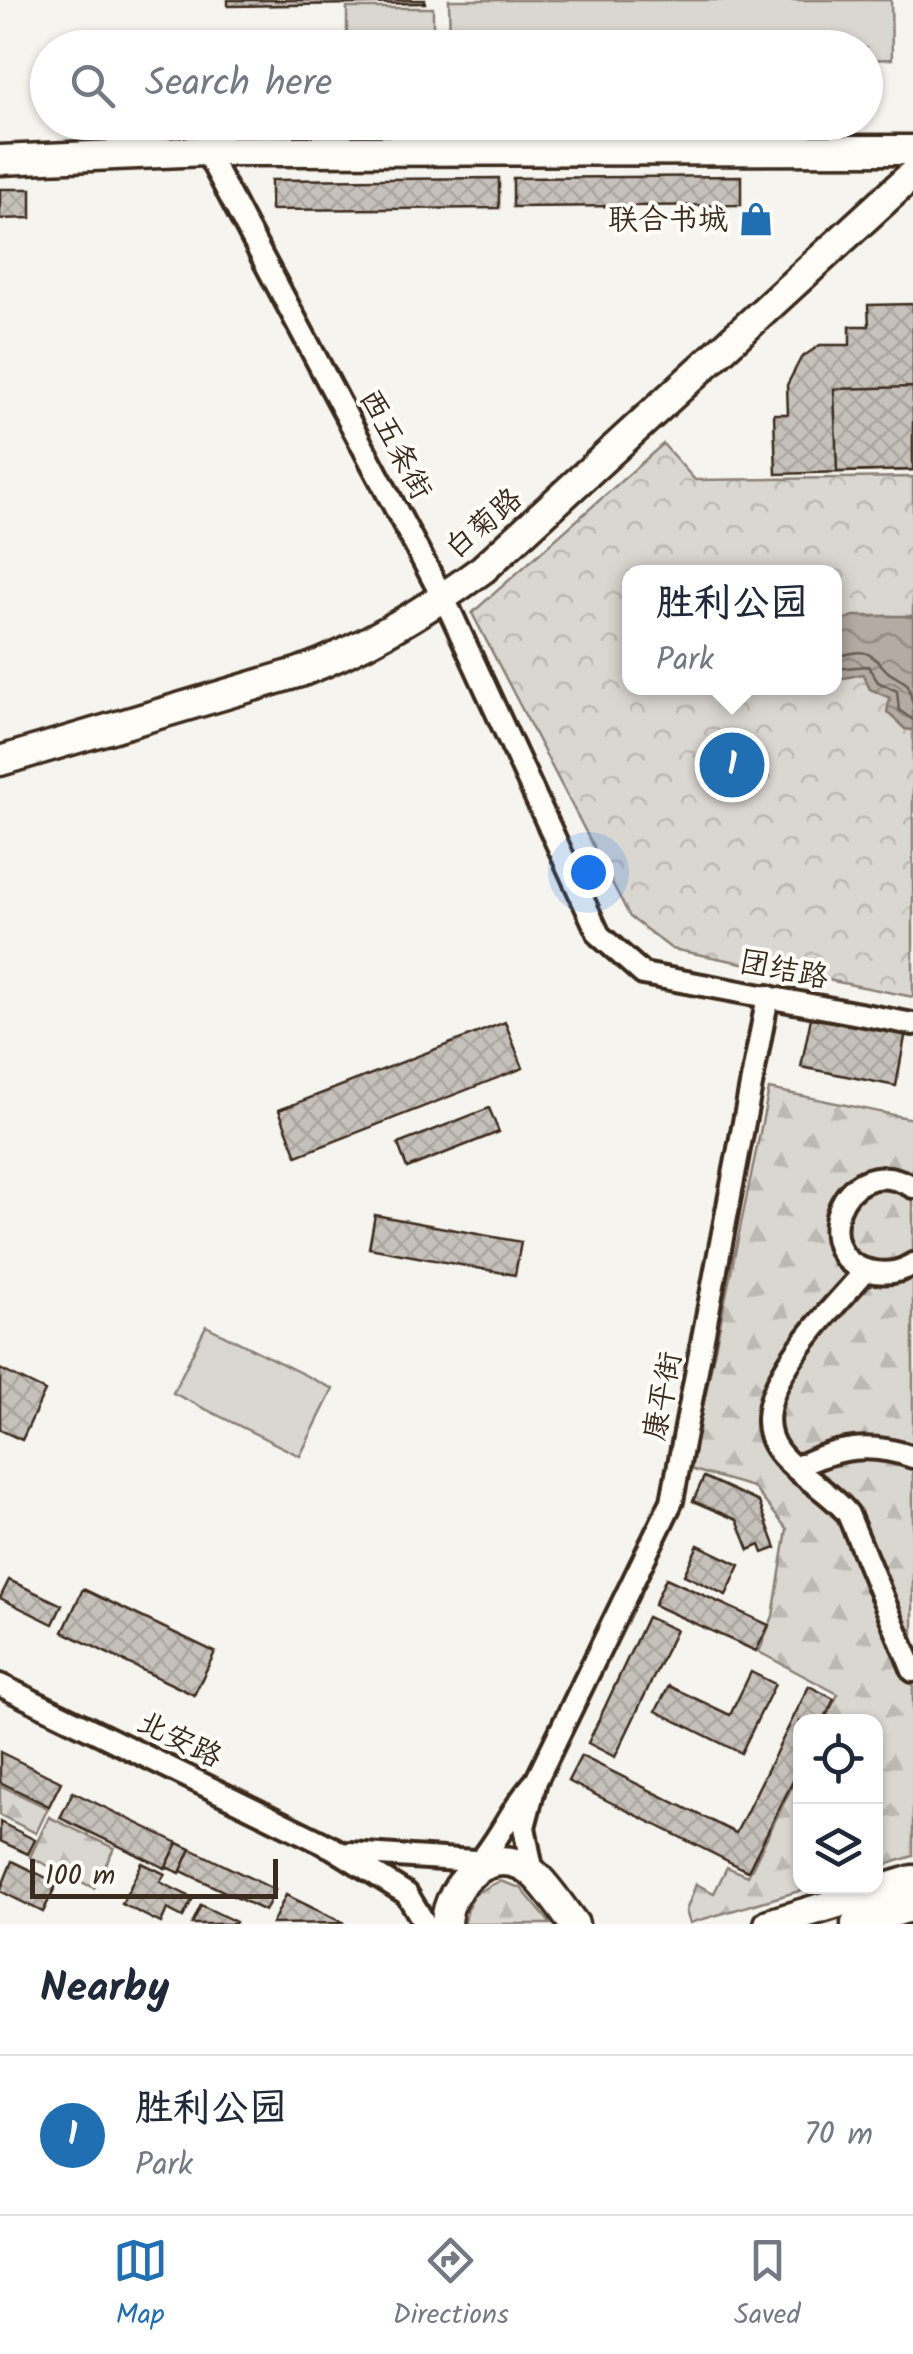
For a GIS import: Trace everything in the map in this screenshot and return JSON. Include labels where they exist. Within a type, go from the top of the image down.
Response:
[{"type":"main road","points":[[0,160],[206,151],[913,150]]},
{"type":"main road","name":"白菊路","points":[[0,762],[300,672],[448,605],[913,174]]},
{"type":"main road","name":"白菊路","points":[[0,778],[320,682],[448,605],[913,194]]},
{"type":"main road","points":[[446,1924],[452,1892],[482,1867],[534,1874],[574,1924]]},
{"type":"main road","points":[[769,1924],[913,1880]]},
{"type":"main road","points":[[856,1924],[913,1906]]},
{"type":"street","name":"西五条街","points":[[206,151],[448,605],[600,935],[643,974]]},
{"type":"street","name":"团结路","points":[[643,974],[913,1024]]},
{"type":"street","name":"康平街","points":[[536,1781],[672,1501],[768,996]]},
{"type":"street","points":[[913,1187],[895,1178],[878,1177],[857,1184],[841,1202],[834,1226],[846,1257],[865,1271],[888,1274],[913,1264]]},
{"type":"street","points":[[865,1271],[793,1358],[766,1404],[767,1430],[780,1454],[833,1495],[848,1514],[913,1671]]},
{"type":"street","points":[[796,1466],[835,1449],[866,1446],[913,1458]]},
{"type":"street","name":"北安路","points":[[0,1684],[333,1848]]},
{"type":"street","points":[[333,1848],[367,1856],[482,1867],[516,1803],[536,1781]]},
{"type":"street","points":[[534,1874],[524,1826],[536,1781]]},
{"type":"street","points":[[414,1858],[474,1846],[506,1825]]},
{"type":"street","points":[[333,1848],[407,1894],[422,1920]]},
{"type":"green space","points":[[449,0],[891,0],[892,59],[883,59],[883,30],[450,30]]},
{"type":"green space","points":[[347,8],[433,8],[433,30],[347,30]]},
{"type":"green space","points":[[663,444],[695,480],[913,477],[913,997],[672,949],[630,917],[472,613]]},
{"type":"green space","points":[[769,1089],[913,1119],[913,1856],[883,1866],[883,1714],[828,1714],[838,1694],[759,1652],[773,1616],[787,1529],[753,1487],[690,1469]]},
{"type":"green space","points":[[206,1326],[333,1389],[300,1456],[173,1393]]},
{"type":"green space","points":[[793,1784],[793,1893],[690,1923],[686,1911],[696,1884],[714,1893],[727,1867],[748,1876]]},
{"type":"green space","points":[[0,1785],[48,1808],[36,1833],[0,1815]]},
{"type":"green space","points":[[49,1817],[114,1848],[94,1888],[30,1857]]},
{"type":"green space","points":[[500,1881],[521,1888],[551,1924],[464,1924],[472,1895]]},
{"type":"water","points":[[854,616],[913,616],[913,730],[905,729],[887,712],[890,698],[870,689],[863,674],[842,678],[842,620]]},
{"type":"building","points":[[228,0],[425,0],[425,3],[228,6]]},
{"type":"building","points":[[741,176],[741,205],[513,207],[513,178]]},
{"type":"building","points":[[499,178],[499,208],[271,210],[271,180]]},
{"type":"building","points":[[0,189],[31,189],[31,218],[0,219]]},
{"type":"building","points":[[913,304],[913,470],[776,474],[774,414],[788,414],[787,385],[801,358],[820,345],[850,345],[850,326],[869,326],[868,305]]},
{"type":"building","points":[[913,387],[913,470],[837,472],[834,389]]},
{"type":"building","points":[[813,1008],[907,1026],[896,1086],[801,1067]]},
{"type":"building","points":[[505,1022],[523,1068],[297,1156],[279,1110]]},
{"type":"building","points":[[489,1108],[499,1132],[407,1168],[398,1144]]},
{"type":"building","points":[[375,1215],[521,1242],[515,1275],[369,1248]]},
{"type":"building","points":[[0,1369],[45,1391],[22,1440],[0,1430]]},
{"type":"building","points":[[704,1477],[759,1502],[776,1548],[763,1553],[760,1545],[749,1550],[737,1520],[693,1501]]},
{"type":"building","points":[[698,1545],[740,1565],[726,1595],[684,1575]]},
{"type":"building","points":[[666,1578],[769,1625],[756,1651],[654,1605]]},
{"type":"building","points":[[9,1580],[62,1605],[53,1624],[0,1598]]},
{"type":"building","points":[[83,1589],[215,1652],[194,1695],[63,1632]]},
{"type":"building","points":[[647,1617],[676,1630],[615,1757],[588,1743]]},
{"type":"building","points":[[751,1672],[775,1684],[741,1753],[656,1711],[669,1686],[730,1715]]},
{"type":"building","points":[[809,1686],[834,1699],[827,1714],[795,1714]]},
{"type":"building","points":[[793,1718],[793,1781],[748,1871],[568,1781],[581,1756],[736,1833]]},
{"type":"building","points":[[0,1752],[61,1782],[49,1806],[0,1782]]},
{"type":"building","points":[[73,1792],[178,1843],[165,1868],[60,1818]]},
{"type":"building","points":[[0,1822],[35,1840],[28,1854],[0,1841]]},
{"type":"building","points":[[178,1843],[191,1849],[180,1873],[166,1867]]},
{"type":"building","points":[[191,1849],[275,1890],[265,1911],[181,1871]]},
{"type":"building","points":[[12,1861],[57,1883],[43,1912],[0,1891]]},
{"type":"building","points":[[142,1863],[165,1874],[160,1882],[193,1898],[183,1917],[167,1909],[161,1923],[122,1904]]},
{"type":"building","points":[[286,1895],[344,1923],[272,1924]]},
{"type":"building","points":[[201,1905],[236,1922],[235,1924],[192,1924]]},
{"type":"place","name":"联合书城","points":[[756,219]]},
{"type":"place","name":"胜利公园","points":[[732,765]]}]
